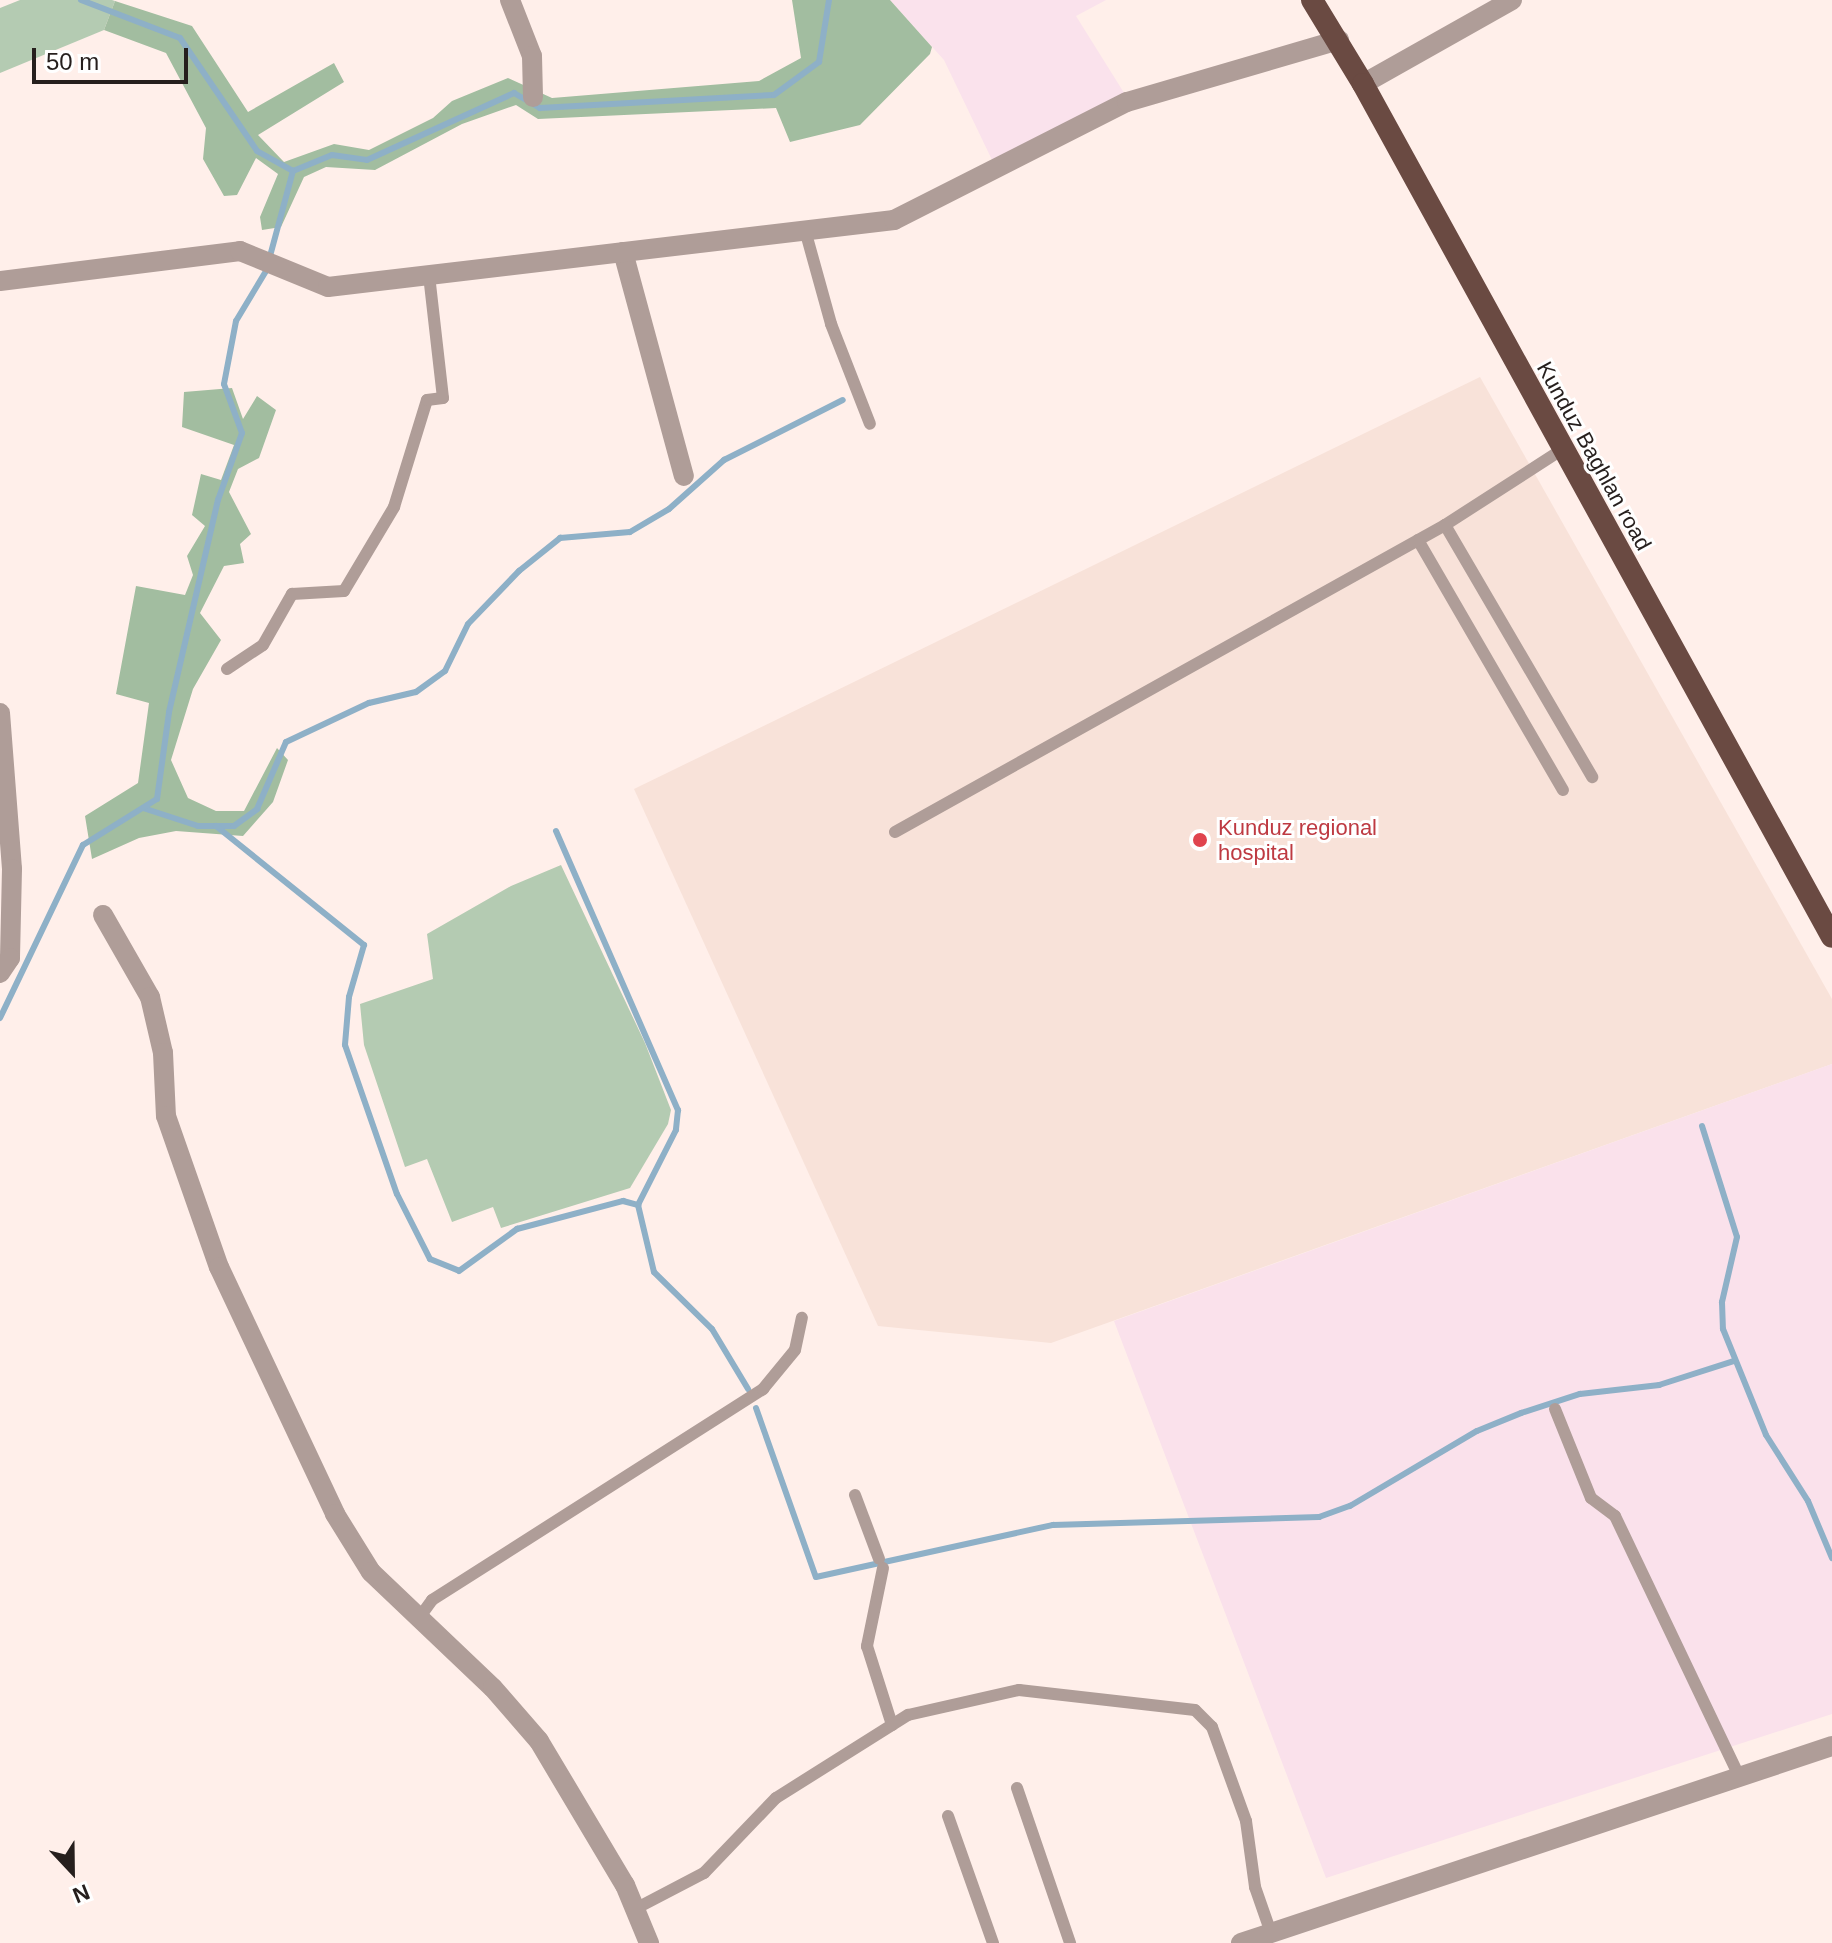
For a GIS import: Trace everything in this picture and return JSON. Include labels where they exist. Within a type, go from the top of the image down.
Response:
[{"type":"highway","name":"Kunduz Baghlan road","points":[[1312,0],[1339,40],[1560,451],[1832,937]]},
{"type":"street","points":[[510,0],[532,56],[533,97]]},
{"type":"street","points":[[1363,84],[1512,0]]},
{"type":"street","points":[[0,281],[240,251],[328,287],[894,220],[1127,102],[1339,40]]},
{"type":"street","points":[[623,252],[684,476]]},
{"type":"street","points":[[0,713],[10,958],[0,973]]},
{"type":"street","points":[[103,915],[150,997],[163,1053],[166,1116],[219,1267],[335,1514],[371,1572],[493,1688],[539,1741],[571,1788],[635,1909],[649,1943]]},
{"type":"street","points":[[1241,1943],[1832,1746]]},
{"type":"lane","points":[[805,230],[831,324],[870,424]]},
{"type":"lane","points":[[227,669],[263,645],[292,594],[344,591],[394,507],[427,400],[443,398],[429,275]]},
{"type":"lane","points":[[895,832],[1445,525],[1560,451]]},
{"type":"lane","points":[[1445,525],[1592,777]]},
{"type":"lane","points":[[1418,540],[1563,790]]},
{"type":"lane","points":[[419,1618],[432,1600],[763,1389],[795,1350],[802,1318]]},
{"type":"lane","points":[[1555,1409],[1591,1498],[1615,1516],[1739,1776]]},
{"type":"lane","points":[[855,1495],[881,1563],[867,1646],[892,1725]]},
{"type":"lane","points":[[635,1909],[704,1873],[776,1798],[908,1715],[1019,1690],[1195,1710],[1212,1727],[1246,1821],[1255,1887],[1271,1933]]},
{"type":"lane","points":[[1017,1788],[1070,1943]]},
{"type":"lane","points":[[948,1816],[993,1943]]},
{"type":"shaded area","points":[[890,0],[1106,0],[1076,16],[1126,96],[993,162],[944,60]]},
{"type":"shaded area","name":"Kunduz regional hospital","points":[[1480,377],[1832,999],[1832,1064],[1051,1343],[878,1326],[634,789]]},
{"type":"shaded area","points":[[1832,1064],[1832,1714],[1326,1878],[1114,1321]]},
{"type":"green space","points":[[20,0],[115,1],[104,30],[0,73],[0,8]]},
{"type":"green space","points":[[792,0],[890,0],[932,47],[930,54],[860,125],[790,142],[776,108],[538,119],[516,105],[462,124],[375,170],[326,167],[304,177],[281,227],[262,230],[260,217],[278,174],[256,158],[237,195],[224,196],[203,159],[206,128],[166,53],[104,30],[115,1],[192,26],[248,112],[334,63],[344,82],[258,135],[284,162],[334,144],[369,150],[433,118],[452,101],[508,78],[552,98],[759,81],[801,58]]},
{"type":"green space","points":[[232,388],[243,419],[257,396],[276,410],[259,458],[238,469],[229,492],[251,534],[240,544],[244,563],[224,566],[200,613],[221,640],[193,689],[171,760],[188,798],[216,811],[244,811],[277,748],[288,760],[273,802],[243,836],[176,831],[139,838],[92,859],[85,816],[138,783],[149,703],[116,694],[136,586],[185,595],[193,575],[187,556],[205,526],[192,515],[201,474],[221,480],[234,445],[182,427],[184,392]]},
{"type":"green space","points":[[561,865],[645,1043],[671,1110],[668,1124],[630,1188],[501,1228],[493,1207],[452,1222],[427,1159],[405,1167],[364,1045],[360,1004],[433,979],[427,934],[511,886]]},
{"type":"waterway","points":[[81,0],[180,38],[257,151],[293,171],[332,155],[367,160],[514,93],[540,108],[774,95],[819,62],[829,0]]},
{"type":"waterway","points":[[0,1018],[83,845],[157,799],[169,712],[218,500],[242,433],[224,384],[236,321],[266,271],[293,171]]},
{"type":"waterway","points":[[143,808],[198,826],[234,826],[257,809],[286,742],[369,703],[416,692],[445,671],[468,624],[519,571],[560,538],[630,532],[669,509],[724,460],[843,400]]},
{"type":"waterway","points":[[216,826],[364,945],[349,997],[345,1045],[397,1194],[430,1259],[459,1271],[517,1229],[623,1201],[638,1205],[654,1272],[712,1329],[748,1389]]},
{"type":"waterway","points":[[556,831],[678,1110],[676,1130],[638,1205]]},
{"type":"waterway","points":[[1702,1126],[1737,1237],[1722,1302],[1723,1329],[1766,1435],[1808,1501],[1832,1558]]},
{"type":"waterway","points":[[756,1408],[816,1577],[1053,1525],[1319,1517],[1350,1506],[1477,1431],[1521,1413],[1580,1394],[1659,1385],[1734,1361]]},
{"type":"place","name":"Kunduz regional hospital","points":[[1200,840]]}]
